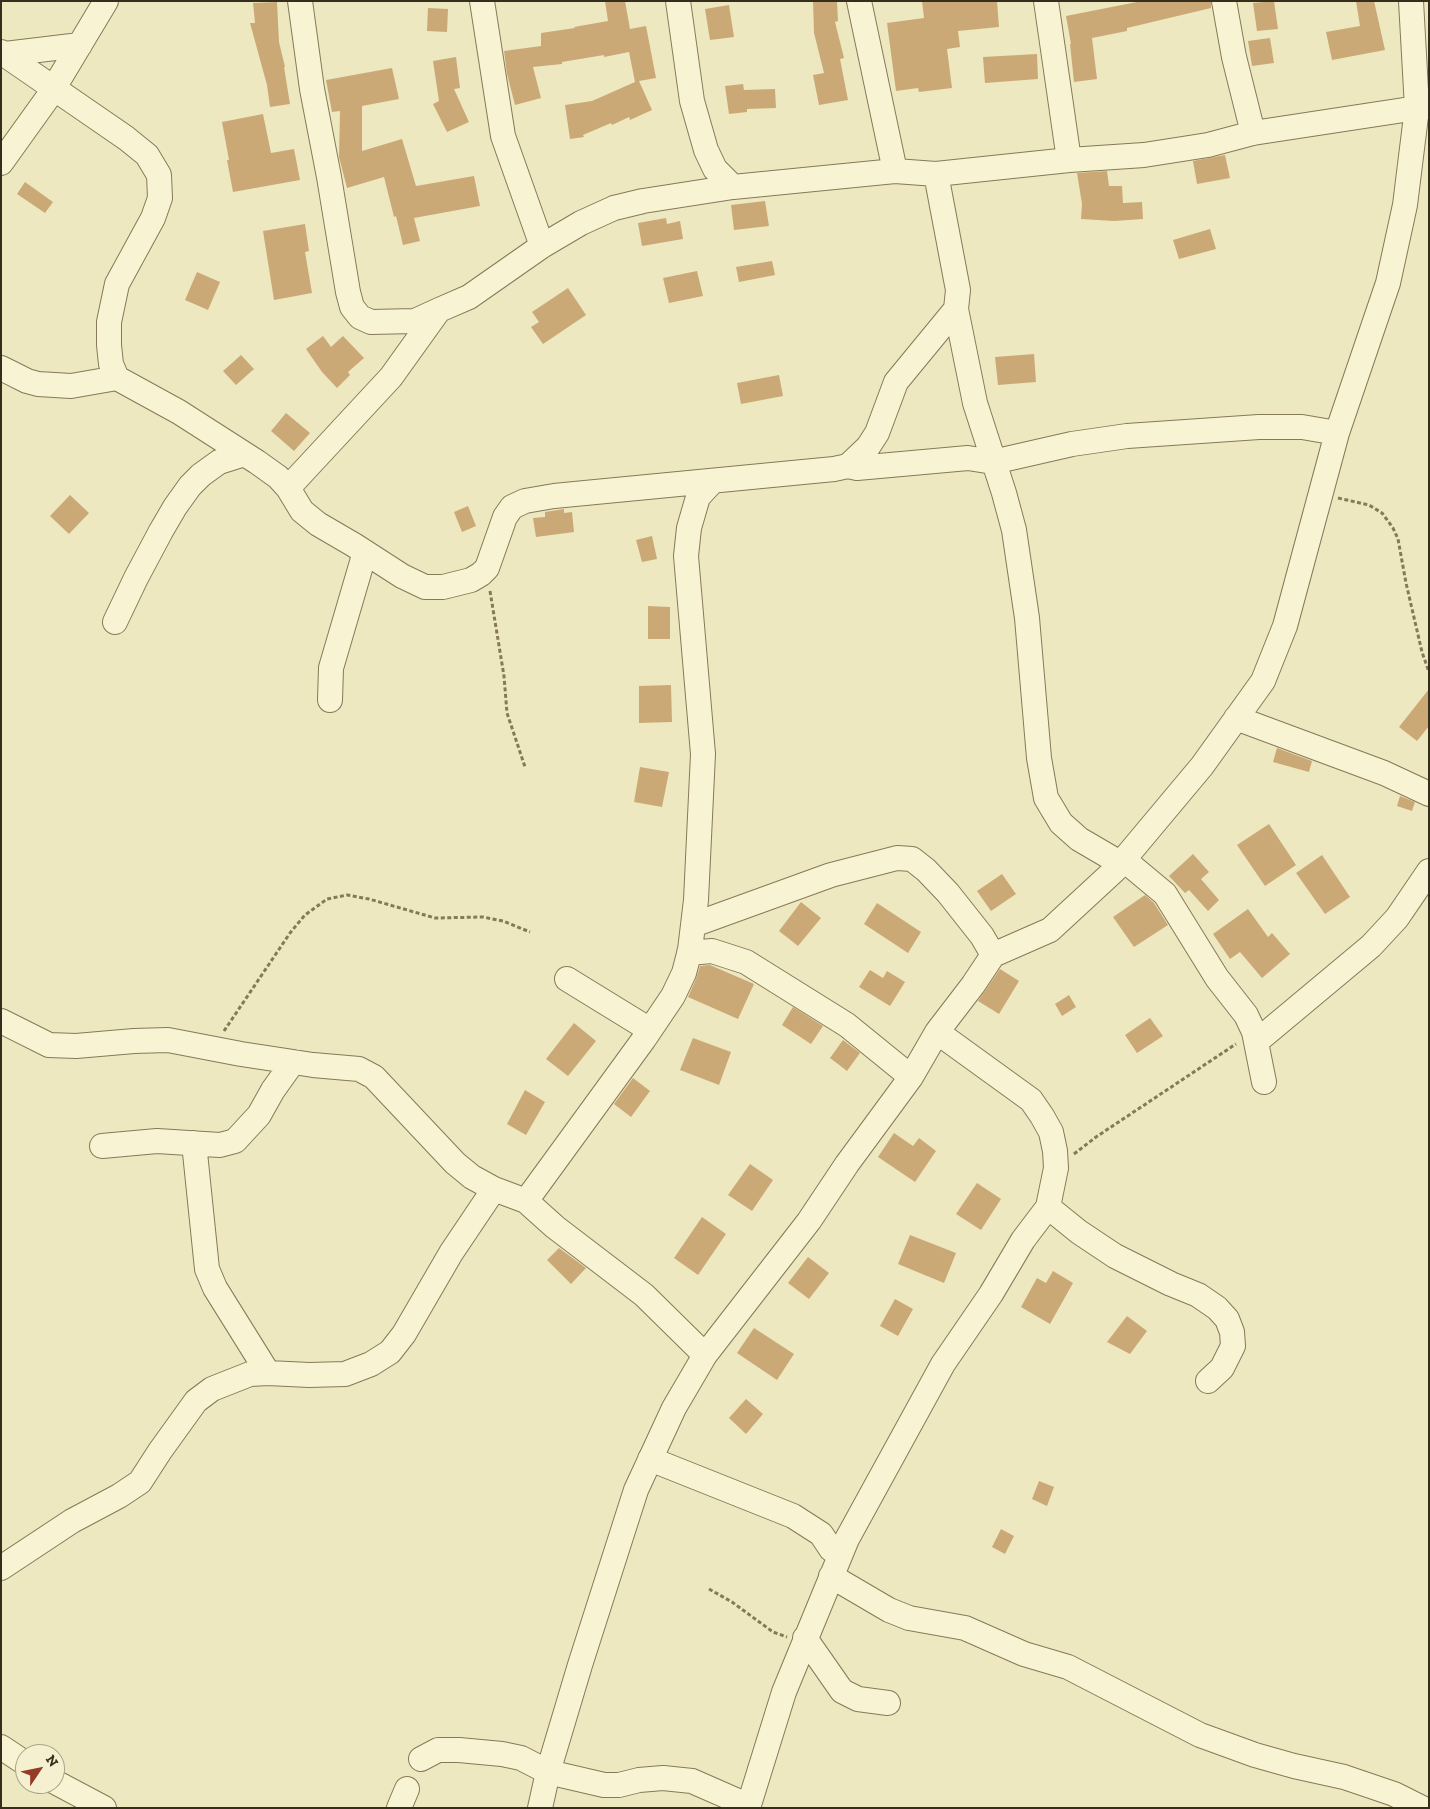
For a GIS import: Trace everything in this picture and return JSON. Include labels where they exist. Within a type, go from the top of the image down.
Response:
[{"type":"street","points":[[1,163],[54,88],[106,1]]},
{"type":"street","points":[[300,1],[312,89],[352,307],[360,318],[371,322],[415,321],[469,297],[542,246],[581,222],[614,208],[643,201],[733,187],[895,171],[936,174],[1069,160],[1144,155],[1208,145],[1253,133],[1423,108]]},
{"type":"street","points":[[482,1],[503,136],[542,246]]},
{"type":"street","points":[[678,1],[692,101],[706,150],[715,169],[733,187]]},
{"type":"street","points":[[859,1],[895,171]]},
{"type":"street","points":[[1046,1],[1069,160]]},
{"type":"street","points":[[1224,1],[1234,57],[1253,133]]},
{"type":"street","points":[[540,1808],[548,1772],[580,1665],[633,1499],[674,1408],[705,1355],[809,1221],[847,1164],[911,1077],[937,1032],[973,985],[993,954],[1050,930],[1115,870],[1202,766],[1263,681],[1285,626],[1337,433],[1388,283],[1405,205],[1423,108],[1411,1]]},
{"type":"street","points":[[3,53],[80,45]]},
{"type":"street","points":[[3,53],[148,155],[159,175],[160,198],[153,218],[118,284],[109,322],[111,364],[117,378],[179,412],[278,477],[288,488],[302,511],[318,524],[402,576],[425,587],[443,587],[470,580],[487,568],[506,517],[512,507],[525,501],[554,496],[712,482],[848,466],[857,468],[968,458],[993,462],[1072,444],[1127,436],[1260,427],[1302,427],[1337,433]]},
{"type":"street","points":[[936,174],[958,290],[956,310],[975,403],[1014,530],[1028,627],[1039,758],[1046,798],[1060,823],[1079,839],[1121,861],[1164,894],[1217,978],[1246,1015],[1255,1037],[1264,1082]]},
{"type":"street","points":[[288,488],[391,377],[439,310]]},
{"type":"street","points":[[848,466],[868,446],[877,433],[896,382],[956,310]]},
{"type":"street","points":[[1,368],[27,381],[38,384],[71,386],[117,378]]},
{"type":"street","points":[[114,622],[161,531],[190,486],[219,462],[244,454]]},
{"type":"street","points":[[526,1201],[650,1030],[673,996],[684,973],[689,953],[696,900],[704,754],[686,556],[689,528],[698,497],[712,482]]},
{"type":"street","points":[[330,700],[331,668],[365,552]]},
{"type":"street","points":[[1236,718],[1384,773],[1429,794]]},
{"type":"street","points":[[692,925],[831,875],[896,858],[912,859],[926,870],[948,893],[982,936],[993,954]]},
{"type":"street","points":[[1255,1037],[1371,946],[1397,918],[1429,871]]},
{"type":"street","points":[[689,953],[712,950],[746,962],[847,1025],[911,1077]]},
{"type":"street","points":[[567,979],[650,1030]]},
{"type":"street","points":[[1,1021],[48,1045],[76,1046],[134,1040],[168,1040],[240,1054],[359,1069],[374,1076],[455,1163],[472,1177],[494,1190],[526,1201],[555,1227],[644,1295],[705,1355]]},
{"type":"street","points":[[421,1759],[432,1752],[445,1749],[488,1752],[520,1758],[548,1772],[604,1785],[619,1785],[639,1780],[663,1778],[692,1781],[748,1807],[784,1692],[847,1538],[943,1364],[991,1294],[1023,1240],[1048,1207],[1056,1168],[1055,1152],[1051,1132],[1042,1116],[1030,1100],[937,1032]]},
{"type":"street","points":[[102,1146],[157,1141],[220,1145],[235,1141],[259,1115],[273,1090],[293,1062]]},
{"type":"street","points":[[194,1143],[206,1269],[215,1288],[268,1372]]},
{"type":"street","points":[[1,1568],[72,1521],[119,1496],[140,1482],[196,1401],[207,1393],[231,1380],[250,1374],[268,1372],[309,1375],[345,1374],[371,1364],[390,1352],[404,1334],[451,1254],[494,1190]]},
{"type":"street","points":[[1048,1207],[1079,1232],[1115,1256],[1171,1284],[1198,1295],[1218,1308],[1227,1319],[1232,1332],[1232,1346],[1222,1368],[1208,1381]]},
{"type":"street","points":[[650,1459],[792,1516],[821,1534],[831,1549],[835,1566],[889,1610],[909,1618],[965,1628],[1024,1654],[1068,1667],[1200,1735],[1255,1755],[1344,1777],[1394,1794],[1422,1808]]},
{"type":"street","points":[[804,1641],[842,1691],[858,1699],[888,1703]]},
{"type":"street","points":[[1,1747],[15,1756]]},
{"type":"street","points":[[65,1787],[104,1808]]},
{"type":"path","points":[[1321,494],[1369,505],[1382,513],[1393,528],[1400,545],[1406,583],[1422,652],[1429,672]]},
{"type":"path","points":[[487,568],[504,676],[507,713],[525,767]]},
{"type":"path","points":[[213,1048],[290,932],[306,915],[327,899],[347,895],[369,899],[434,918],[483,916],[503,921],[530,932]]},
{"type":"path","points":[[1056,1168],[1096,1137],[1255,1037]]},
{"type":"path","points":[[709,1589],[732,1602],[773,1632],[804,1641]]},
{"type":"building","points":[[605,1],[625,1],[630,29],[646,26],[656,78],[639,81],[652,110],[630,120],[629,117],[612,125],[611,123],[583,135],[584,137],[570,139],[565,105],[592,101],[635,82],[629,52],[562,62],[562,64],[533,67],[541,98],[515,105],[507,74],[504,51],[541,46],[541,33],[608,21]]},
{"type":"building","points":[[813,1],[837,1],[838,21],[835,22],[844,58],[840,59],[848,100],[819,105],[813,75],[824,73],[814,33]]},
{"type":"building","points":[[922,1],[997,1],[999,27],[958,31],[960,47],[947,49],[952,88],[919,92],[918,88],[896,91],[887,23],[924,18]]},
{"type":"building","points":[[1142,1],[1211,1],[1211,8],[1127,28],[1127,31],[1092,38],[1097,79],[1074,82],[1071,44],[1066,16]]},
{"type":"building","points":[[1274,1],[1278,29],[1257,31],[1253,3]]},
{"type":"building","points":[[1356,1],[1374,1],[1385,50],[1332,60],[1326,32],[1360,26]]},
{"type":"building","points":[[277,2],[279,42],[285,67],[290,104],[270,107],[267,85],[250,23],[255,23],[253,3]]},
{"type":"building","points":[[729,5],[734,37],[710,40],[705,9]]},
{"type":"building","points":[[428,8],[448,9],[447,32],[427,31]]},
{"type":"building","points":[[1270,38],[1274,63],[1252,66],[1248,41]]},
{"type":"building","points":[[1037,54],[1038,79],[985,83],[983,57]]},
{"type":"building","points":[[456,57],[460,88],[454,89],[469,122],[447,132],[433,104],[439,101],[433,61]]},
{"type":"building","points":[[392,68],[399,99],[362,106],[362,151],[402,139],[416,186],[474,176],[480,206],[414,218],[420,241],[403,245],[384,177],[347,188],[339,157],[340,111],[332,112],[326,80]]},
{"type":"building","points":[[743,84],[744,90],[775,89],[776,108],[747,109],[747,112],[729,114],[725,86]]},
{"type":"building","points":[[263,114],[271,153],[294,149],[300,180],[233,192],[222,122]]},
{"type":"building","points":[[1225,155],[1230,178],[1197,184],[1193,161]]},
{"type":"building","points":[[1107,171],[1109,186],[1122,186],[1123,203],[1142,202],[1143,219],[1114,221],[1081,219],[1082,204],[1077,173]]},
{"type":"building","points":[[25,182],[53,202],[45,213],[17,194]]},
{"type":"building","points":[[765,201],[769,226],[734,230],[731,205]]},
{"type":"building","points":[[666,218],[667,224],[680,221],[683,239],[642,246],[638,223]]},
{"type":"building","points":[[305,224],[309,251],[305,252],[312,293],[274,300],[263,231]]},
{"type":"building","points":[[1210,229],[1216,249],[1179,259],[1173,240]]},
{"type":"building","points":[[772,261],[775,275],[739,282],[736,267]]},
{"type":"building","points":[[697,271],[703,296],[669,303],[663,278]]},
{"type":"building","points":[[197,272],[220,282],[208,310],[185,300]]},
{"type":"building","points":[[568,288],[586,315],[543,344],[531,327],[539,322],[532,312]]},
{"type":"building","points":[[323,336],[331,347],[343,336],[364,358],[348,372],[350,375],[337,388],[322,372],[306,349]]},
{"type":"building","points":[[1034,354],[1036,382],[998,385],[995,357]]},
{"type":"building","points":[[241,355],[254,369],[236,385],[223,371]]},
{"type":"building","points":[[779,375],[783,396],[741,404],[737,383]]},
{"type":"building","points":[[286,413],[310,433],[294,451],[271,431]]},
{"type":"building","points":[[70,495],[89,513],[69,534],[50,516]]},
{"type":"building","points":[[468,506],[476,526],[462,532],[454,512]]},
{"type":"building","points":[[564,509],[564,513],[572,512],[574,532],[536,537],[533,518],[545,517],[545,512]]},
{"type":"building","points":[[652,536],[657,559],[642,562],[636,540]]},
{"type":"building","points":[[648,606],[670,607],[670,639],[648,639]]},
{"type":"building","points":[[671,685],[672,722],[639,723],[639,686]]},
{"type":"building","points":[[1429,689],[1429,726],[1417,741],[1399,727]]},
{"type":"building","points":[[1277,748],[1312,761],[1309,772],[1273,762]]},
{"type":"building","points":[[640,767],[669,772],[662,807],[634,802]]},
{"type":"building","points":[[1400,796],[1415,802],[1412,811],[1397,806]]},
{"type":"building","points":[[1269,824],[1296,865],[1265,886],[1237,845]]},
{"type":"building","points":[[1193,854],[1209,872],[1201,879],[1219,900],[1208,911],[1189,890],[1185,893],[1169,876]]},
{"type":"building","points":[[1322,855],[1350,897],[1325,914],[1296,873]]},
{"type":"building","points":[[1002,874],[1016,894],[991,911],[977,891]]},
{"type":"building","points":[[1145,895],[1154,903],[1168,925],[1134,947],[1113,917]]},
{"type":"building","points":[[801,902],[821,918],[798,946],[779,931]]},
{"type":"building","points":[[877,903],[921,932],[908,953],[864,924]]},
{"type":"building","points":[[1248,909],[1268,937],[1272,933],[1290,954],[1262,978],[1240,952],[1230,959],[1213,934]]},
{"type":"building","points":[[710,965],[754,984],[738,1019],[688,997],[700,966]]},
{"type":"building","points":[[1000,969],[1019,981],[999,1014],[978,1001]]},
{"type":"building","points":[[870,970],[883,978],[887,971],[905,982],[890,1006],[859,987]]},
{"type":"building","points":[[1069,995],[1076,1007],[1062,1016],[1055,1004]]},
{"type":"building","points":[[793,1007],[823,1026],[811,1044],[782,1025]]},
{"type":"building","points":[[1150,1018],[1163,1036],[1137,1053],[1125,1035]]},
{"type":"building","points":[[574,1023],[596,1041],[568,1076],[546,1059]]},
{"type":"building","points":[[693,1038],[731,1052],[719,1085],[680,1070]]},
{"type":"building","points":[[843,1040],[860,1053],[847,1071],[830,1058]]},
{"type":"building","points":[[633,1078],[650,1091],[631,1117],[614,1104]]},
{"type":"building","points":[[525,1090],[545,1102],[526,1135],[507,1124]]},
{"type":"building","points":[[894,1133],[913,1146],[919,1138],[936,1151],[915,1182],[878,1157]]},
{"type":"building","points":[[750,1164],[773,1180],[752,1211],[728,1195]]},
{"type":"building","points":[[977,1183],[1001,1199],[981,1230],[956,1214]]},
{"type":"building","points":[[702,1217],[726,1234],[698,1275],[674,1258]]},
{"type":"building","points":[[910,1235],[956,1253],[944,1283],[898,1264]]},
{"type":"building","points":[[559,1248],[586,1268],[571,1284],[547,1260]]},
{"type":"building","points":[[808,1257],[829,1273],[809,1299],[788,1283]]},
{"type":"building","points":[[1053,1271],[1073,1283],[1050,1324],[1021,1307],[1037,1278],[1046,1283]]},
{"type":"building","points":[[895,1299],[913,1309],[898,1336],[880,1326]]},
{"type":"building","points":[[1127,1316],[1147,1331],[1130,1354],[1107,1342]]},
{"type":"building","points":[[754,1328],[794,1354],[777,1380],[737,1353]]},
{"type":"building","points":[[746,1399],[763,1414],[746,1434],[729,1418]]},
{"type":"building","points":[[1039,1481],[1054,1487],[1047,1506],[1032,1499]]},
{"type":"building","points":[[1001,1529],[1014,1536],[1005,1554],[992,1547]]}]
